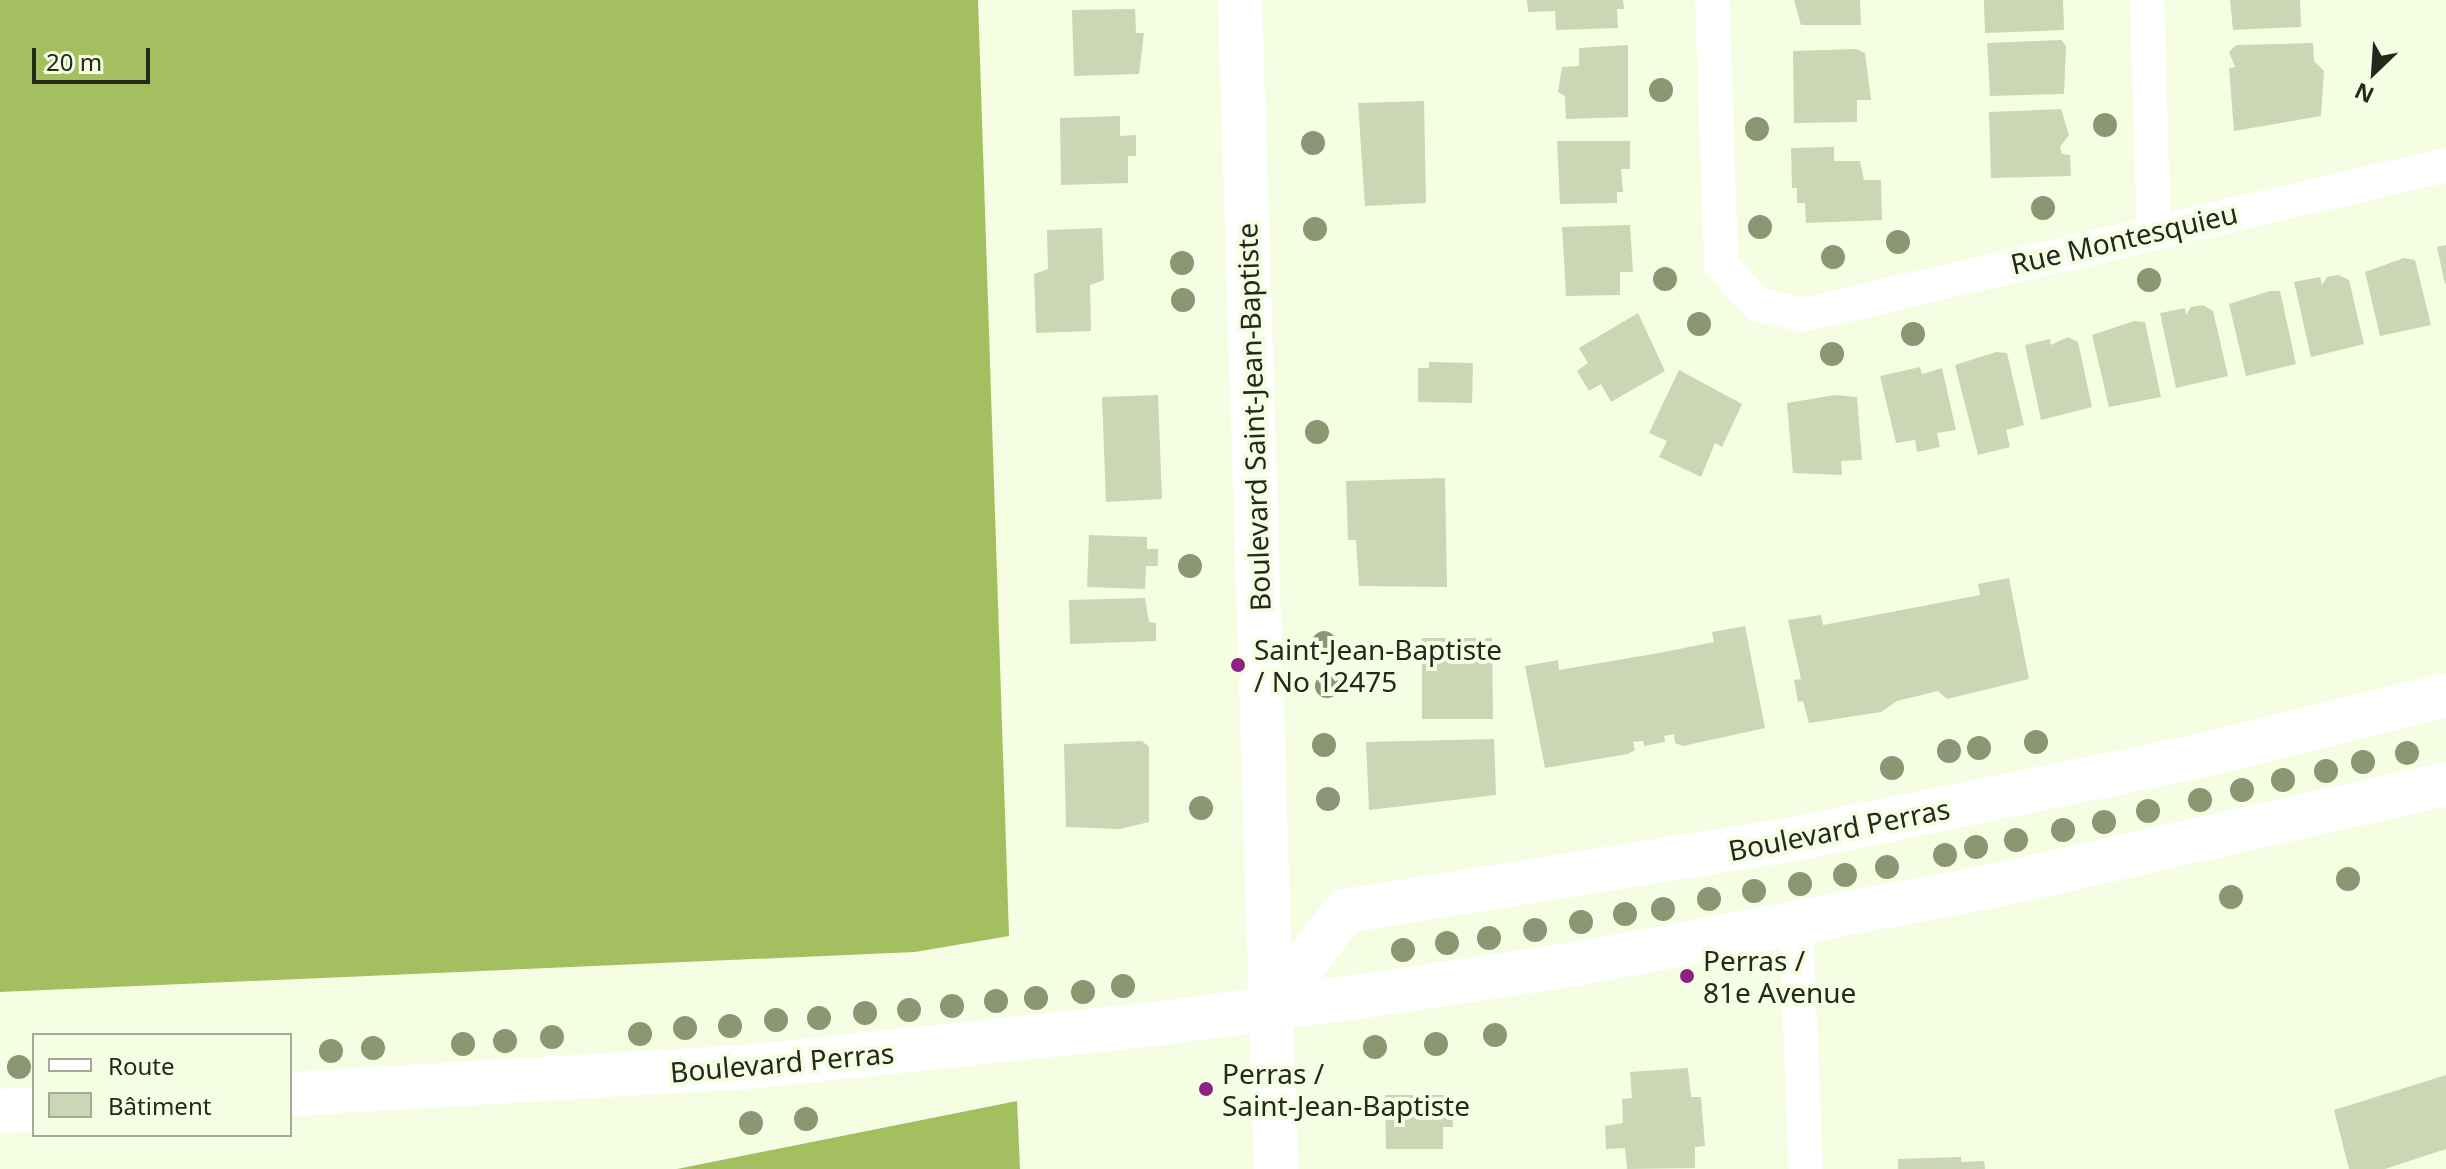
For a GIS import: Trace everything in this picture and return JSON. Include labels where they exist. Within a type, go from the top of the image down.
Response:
[{"type":"main road","name":"Boulevard Saint-Jean-Baptiste","points":[[1240,0],[1276,1169]]},
{"type":"main road","name":"Boulevard Perras","points":[[1272,1007],[1345,911],[1783,841],[2186,759],[2446,695]]},
{"type":"main road","name":"Boulevard Perras","points":[[292,1094],[746,1067],[1272,1007],[1581,963],[2016,881],[2446,784]]},
{"type":"main road","points":[[0,1111],[32,1109]]},
{"type":"street","name":"Rue Montesquieu","points":[[1712,0],[1721,264],[1757,304],[1803,315],[2154,230],[2446,165]]},
{"type":"street","points":[[2147,0],[2154,230]]},
{"type":"street","points":[[1796,924],[1806,1169]]},
{"type":"green space","points":[[0,0],[978,0],[1009,936],[915,952],[0,992]]},
{"type":"green space","points":[[1017,1101],[1020,1169],[677,1169]]},
{"type":"building","points":[[1527,0],[1623,0],[1624,9],[1617,9],[1618,28],[1556,30],[1555,11],[1528,12]]},
{"type":"building","points":[[1794,0],[1860,0],[1861,25],[1801,25]]},
{"type":"building","points":[[1984,0],[2063,0],[2064,30],[1985,33]]},
{"type":"building","points":[[2230,0],[2300,0],[2301,27],[2233,30]]},
{"type":"building","points":[[1135,9],[1136,33],[1144,33],[1139,74],[1074,76],[1072,10]]},
{"type":"building","points":[[2061,40],[2066,46],[2064,94],[1990,96],[1987,43]]},
{"type":"building","points":[[2313,43],[2314,61],[2324,71],[2321,116],[2234,131],[2229,68],[2235,67],[2229,52],[2236,45]]},
{"type":"building","points":[[1628,45],[1628,117],[1566,119],[1565,96],[1558,92],[1562,67],[1579,66],[1579,48]]},
{"type":"building","points":[[1856,49],[1865,53],[1871,100],[1857,100],[1857,122],[1794,123],[1793,51]]},
{"type":"building","points":[[1424,101],[1426,203],[1365,206],[1358,103]]},
{"type":"building","points":[[2061,109],[2069,135],[2060,147],[2062,154],[2070,155],[2071,176],[1991,178],[1989,112]]},
{"type":"building","points":[[1120,116],[1120,136],[1136,135],[1136,156],[1128,156],[1128,183],[1061,185],[1060,118]]},
{"type":"building","points":[[1557,141],[1630,141],[1630,169],[1621,169],[1623,192],[1617,192],[1617,203],[1560,204]]},
{"type":"building","points":[[1834,147],[1834,161],[1860,161],[1864,180],[1881,180],[1882,220],[1806,223],[1805,203],[1797,203],[1797,188],[1792,188],[1791,148]]},
{"type":"building","points":[[1630,225],[1633,272],[1620,272],[1620,295],[1566,296],[1562,227]]},
{"type":"building","points":[[1102,228],[1104,280],[1090,285],[1091,331],[1036,333],[1034,274],[1048,269],[1047,230]]},
{"type":"building","points":[[2446,245],[2446,283],[2445,284],[2437,247]]},
{"type":"building","points":[[2404,258],[2415,260],[2431,325],[2380,336],[2365,272]]},
{"type":"building","points":[[2338,275],[2349,280],[2364,344],[2311,357],[2294,282],[2320,277],[2322,285],[2327,277]]},
{"type":"building","points":[[2270,291],[2280,291],[2296,364],[2246,376],[2229,304]]},
{"type":"building","points":[[2203,305],[2213,311],[2228,376],[2176,388],[2160,313],[2185,308],[2186,315],[2191,307]]},
{"type":"building","points":[[1638,313],[1665,371],[1611,402],[1601,384],[1589,391],[1577,371],[1588,363],[1579,348]]},
{"type":"building","points":[[2134,321],[2145,322],[2161,397],[2109,407],[2092,335]]},
{"type":"building","points":[[2068,337],[2078,342],[2092,407],[2041,420],[2025,345],[2050,339],[2051,345]]},
{"type":"building","points":[[1996,352],[2007,353],[2024,425],[2006,430],[2010,447],[1978,455],[1955,365]]},
{"type":"building","points":[[1429,362],[1473,363],[1472,403],[1418,402],[1418,368],[1429,368]]},
{"type":"building","points":[[1920,367],[1922,374],[1942,368],[1956,430],[1937,433],[1940,447],[1917,452],[1915,440],[1896,443],[1880,376]]},
{"type":"building","points":[[1679,370],[1742,404],[1722,447],[1715,443],[1701,477],[1659,457],[1667,441],[1649,433]]},
{"type":"building","points":[[1158,395],[1162,499],[1106,502],[1102,397]]},
{"type":"building","points":[[1835,395],[1857,397],[1862,460],[1841,461],[1842,475],[1793,473],[1787,403]]},
{"type":"building","points":[[1445,478],[1447,587],[1359,586],[1356,540],[1348,540],[1346,481]]},
{"type":"building","points":[[1089,535],[1147,537],[1147,549],[1158,549],[1158,566],[1146,566],[1145,589],[1087,587]]},
{"type":"building","points":[[2009,578],[2029,679],[1947,699],[1938,691],[1897,701],[1881,712],[1809,723],[1803,701],[1798,702],[1794,680],[1801,679],[1788,620],[1821,615],[1823,625],[1923,606],[1980,595],[1978,584]]},
{"type":"building","points":[[1145,598],[1149,622],[1156,623],[1156,641],[1070,644],[1069,600]]},
{"type":"building","points":[[1745,626],[1765,728],[1683,746],[1675,743],[1674,734],[1664,736],[1665,742],[1644,746],[1643,741],[1633,742],[1635,750],[1628,754],[1545,768],[1525,666],[1558,660],[1559,670],[1659,653],[1714,642],[1712,632]]},
{"type":"building","points":[[1422,638],[1492,638],[1493,719],[1422,719]]},
{"type":"building","points":[[1494,739],[1496,795],[1369,810],[1366,742]]},
{"type":"building","points":[[1142,741],[1149,747],[1149,822],[1120,829],[1066,827],[1064,744]]},
{"type":"building","points":[[1688,1068],[1691,1097],[1701,1097],[1705,1146],[1695,1147],[1695,1168],[1627,1169],[1625,1148],[1606,1149],[1605,1126],[1623,1123],[1622,1099],[1632,1098],[1630,1072]]},
{"type":"building","points":[[2446,1075],[2446,1149],[2385,1169],[2349,1169],[2334,1110]]},
{"type":"building","points":[[1385,1095],[1452,1095],[1453,1127],[1443,1127],[1443,1149],[1386,1149]]},
{"type":"building","points":[[1961,1157],[1961,1162],[1984,1161],[1985,1169],[1898,1169],[1898,1159]]},
{"type":"place","name":"Saint-Jean-Baptiste / No 12475","points":[[1238,665]]},
{"type":"place","name":"Perras / 81e Avenue","points":[[1687,976]]},
{"type":"place","name":"Perras / Saint-Jean-Baptiste","points":[[1206,1089]]}]
